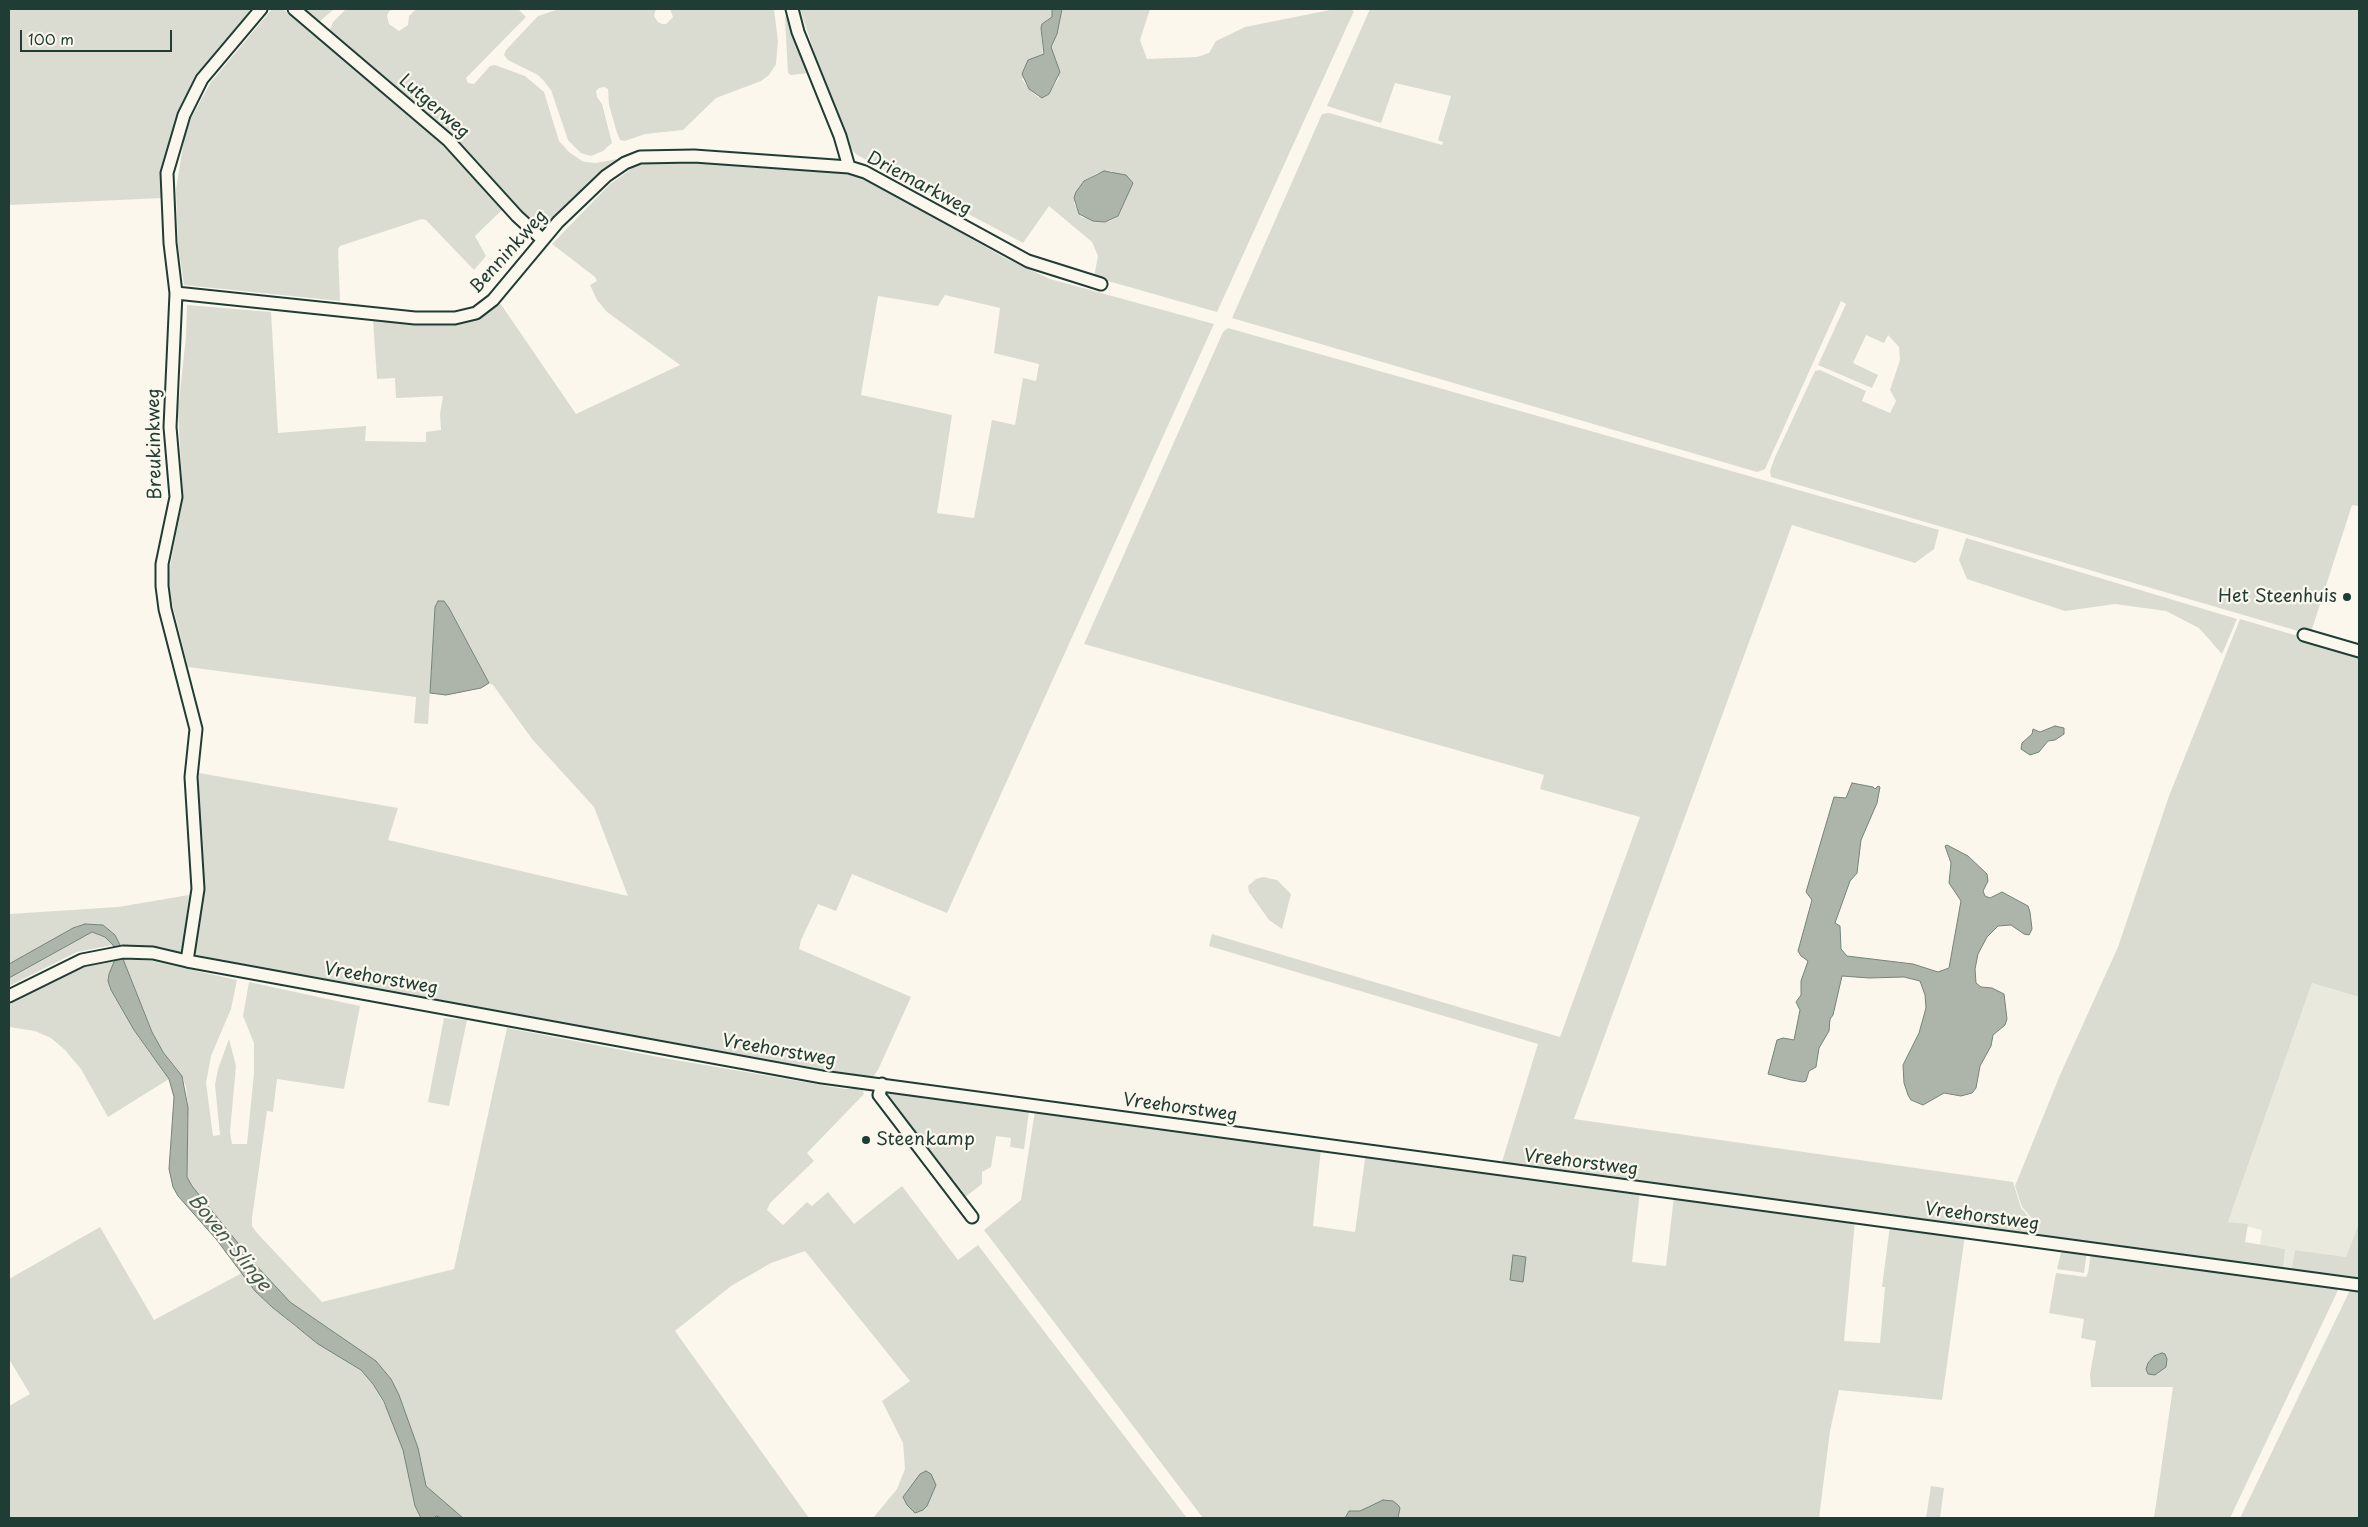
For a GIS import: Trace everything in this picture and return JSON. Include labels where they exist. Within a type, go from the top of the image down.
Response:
[{"type":"street","name":"Breukinkweg","points":[[187,961],[198,889],[191,777],[196,729],[165,609],[162,586],[162,564],[176,497],[170,427],[176,293],[170,243],[167,173],[184,115],[202,79],[261,9]]},
{"type":"street","name":"Lutgerweg","points":[[294,9],[448,140],[516,216],[543,240]]},
{"type":"street","name":"Driemarkweg","points":[[792,9],[798,32],[842,142],[849,167],[865,172],[1028,261],[1101,284]]},
{"type":"street","name":"Benninkweg","points":[[176,293],[415,318],[455,318],[476,313],[494,300],[558,222],[606,176],[625,163],[640,157],[694,156],[849,167]]},
{"type":"street","points":[[2304,635],[2359,651]]},
{"type":"street","name":"Vreehorstweg","points":[[9,996],[82,960],[118,953],[153,953],[187,961],[822,1077],[2359,1285]]},
{"type":"street","points":[[882,1084],[879,1095],[972,1217]]},
{"type":"shaded area","points":[[9,9],[251,9],[207,65],[179,113],[166,159],[163,198],[9,205]]},
{"type":"shaded area","points":[[272,9],[283,9],[429,131],[503,209],[475,236],[486,256],[474,270],[426,220],[422,219],[340,246],[338,249],[340,301],[184,285],[178,244],[176,189],[184,140],[191,118],[211,82]]},
{"type":"shaded area","points":[[299,9],[334,9],[318,23]]},
{"type":"shaded area","points":[[346,9],[395,9],[389,11],[387,16],[389,24],[399,31],[408,25],[409,16],[416,9],[518,9],[526,17],[466,78],[468,83],[474,84],[490,66],[495,65],[525,76],[544,92],[559,141],[569,152],[586,162],[596,163],[617,159],[539,231],[464,152],[329,32],[333,22]]},
{"type":"shaded area","points":[[559,9],[656,9],[654,16],[658,22],[666,24],[673,17],[670,9],[774,9],[778,41],[776,64],[769,75],[761,81],[716,98],[683,130],[645,134],[625,141],[620,140],[617,133],[609,105],[608,89],[604,87],[599,88],[596,91],[597,97],[602,104],[612,143],[603,151],[591,156],[581,153],[568,140],[551,90],[543,80],[538,75],[508,60],[504,55],[506,50],[538,16]]},
{"type":"shaded area","points":[[800,9],[1052,9],[1052,17],[1042,24],[1041,28],[1043,54],[1022,79],[1038,97],[1049,94],[1059,78],[1051,47],[1057,34],[1062,9],[1150,9],[1140,40],[1147,59],[1197,57],[1209,53],[1216,41],[1245,27],[1335,9],[1354,11],[1217,312],[1094,277],[1098,256],[1092,242],[1049,206],[1023,243],[857,155],[852,150],[829,97]],"holes":[[[1111,171],[1133,183],[1118,216],[1110,221],[1100,222],[1081,217],[1074,203],[1076,192],[1084,181],[1097,173]]]},
{"type":"shaded area","points":[[1370,9],[2359,9],[2359,506],[2352,505],[2312,629],[2305,633],[1771,477],[1770,471],[1775,457],[1815,371],[1820,370],[1866,391],[1862,401],[1890,413],[1896,401],[1890,390],[1900,360],[1899,347],[1888,335],[1884,343],[1866,335],[1853,363],[1878,375],[1872,388],[1818,365],[1846,304],[1841,301],[1765,469],[1757,472],[1232,318],[1322,114],[1329,113],[1442,145],[1443,142],[1438,140],[1451,96],[1395,83],[1381,123],[1327,106]]},
{"type":"shaded area","points":[[787,12],[810,73],[791,75],[788,73],[785,18]]},
{"type":"shaded area","points":[[645,159],[846,174],[865,178],[1005,258],[1050,279],[1214,324],[947,913],[852,874],[836,911],[818,904],[801,940],[799,949],[911,997],[878,1070],[873,1077],[774,1063],[269,971],[194,954],[201,907],[202,883],[196,800],[199,773],[398,808],[388,840],[628,896],[594,807],[532,739],[493,685],[489,683],[449,608],[435,607],[428,724],[414,723],[416,697],[188,667],[169,591],[169,572],[183,498],[178,411],[186,336],[187,305],[271,312],[278,433],[366,426],[365,441],[426,442],[426,432],[441,430],[440,414],[443,396],[396,398],[395,378],[377,379],[373,320],[467,322],[480,318],[500,303],[576,414],[680,365],[607,312],[597,300],[590,285],[597,281],[595,277],[552,244],[609,185]],"holes":[[[945,295],[1000,308],[994,353],[1039,364],[1036,381],[1023,378],[1015,425],[992,420],[974,518],[937,513],[952,415],[861,395],[878,296],[938,306]]]},
{"type":"shaded area","points":[[1228,328],[1939,530],[1934,549],[1915,563],[1792,525],[1574,1119],[2013,1182],[2021,1208],[2035,1224],[2036,1237],[1501,1165],[1538,1044],[1209,946],[1212,934],[1560,1037],[1640,817],[1540,789],[1544,775],[1084,644],[1223,332]]},
{"type":"shaded area","points":[[1966,538],[2237,619],[2222,654],[2199,628],[2166,611],[2115,604],[2065,611],[1967,579],[1959,560]]},
{"type":"shaded area","points":[[2240,619],[2359,654],[2359,997],[2312,983],[2228,1222],[2248,1224],[2245,1242],[2285,1249],[2283,1271],[2038,1237],[2035,1222],[2022,1207],[2015,1186],[2060,1075],[2118,947],[2169,796]]},
{"type":"shaded area","points":[[1263,877],[1277,880],[1291,894],[1282,929],[1269,920],[1249,892],[1248,886],[1256,879]]},
{"type":"shaded area","points":[[189,895],[182,952],[120,945],[115,935],[103,925],[85,924],[73,928],[9,964],[9,914],[118,907]]},
{"type":"shaded area","points":[[92,932],[105,937],[113,945],[77,952],[9,986],[9,978]]},
{"type":"shaded area","points":[[116,957],[109,974],[111,990],[134,1030],[169,1079],[108,1117],[81,1069],[65,1050],[51,1038],[35,1031],[9,1027],[9,1000],[87,960]]},
{"type":"shaded area","points":[[123,959],[152,961],[237,980],[231,1009],[211,1056],[206,1083],[213,1136],[220,1135],[215,1085],[218,1069],[229,1039],[236,1066],[230,1132],[232,1144],[247,1144],[254,1073],[254,1043],[243,1016],[249,982],[360,1006],[344,1089],[277,1079],[273,1112],[267,1111],[252,1218],[252,1226],[257,1233],[322,1302],[454,1269],[507,1028],[664,1058],[845,1089],[862,1089],[864,1094],[807,1153],[814,1161],[770,1203],[767,1210],[783,1225],[807,1202],[812,1206],[828,1192],[854,1224],[902,1186],[958,1260],[978,1245],[1187,1518],[873,1518],[897,1489],[905,1469],[903,1443],[882,1401],[910,1381],[805,1251],[771,1263],[731,1286],[675,1331],[809,1518],[463,1518],[426,1487],[418,1448],[399,1395],[391,1379],[376,1361],[290,1302],[254,1263],[192,1186],[187,1177],[188,1108],[186,1087],[182,1076],[157,1043]]},
{"type":"shaded area","points":[[2312,983],[2359,997],[2359,1223],[2346,1257],[2295,1250],[2291,1272],[2283,1271],[2285,1249],[2260,1245],[2262,1230],[2228,1222]]},
{"type":"shaded area","points":[[444,1018],[467,1020],[449,1106],[428,1102]]},
{"type":"shaded area","points":[[889,1091],[1029,1111],[1024,1149],[1010,1147],[1011,1138],[996,1136],[991,1167],[982,1172],[982,1184],[964,1198],[885,1096]]},
{"type":"shaded area","points":[[1035,1111],[1321,1148],[1313,1226],[1355,1232],[1365,1159],[1369,1155],[1640,1191],[1632,1262],[1666,1266],[1674,1196],[1855,1221],[1844,1341],[1880,1343],[1885,1287],[1882,1287],[1890,1225],[1965,1235],[1942,1400],[1839,1390],[1830,1431],[1819,1518],[1203,1518],[984,1230],[1021,1200]]},
{"type":"shaded area","points":[[2359,1223],[2359,1281],[2291,1272],[2295,1250],[2346,1257]]},
{"type":"shaded area","points":[[100,1227],[154,1320],[242,1273],[255,1291],[294,1326],[361,1370],[373,1384],[392,1419],[403,1450],[415,1506],[421,1518],[9,1518],[9,1406],[30,1394],[9,1359],[9,1279]]},
{"type":"shaded area","points":[[2062,1248],[2087,1251],[2084,1273],[2057,1269]]},
{"type":"shaded area","points":[[2091,1252],[2340,1286],[2230,1518],[2154,1518],[2173,1387],[2091,1387],[2090,1374],[2096,1341],[2081,1338],[2084,1319],[2049,1313],[2056,1273],[2086,1277]]},
{"type":"shaded area","points":[[2351,1288],[2359,1289],[2359,1518],[2240,1518]]},
{"type":"shaded area","points":[[1931,1486],[1944,1488],[1940,1518],[1926,1518]]},
{"type":"water","points":[[1052,9],[1062,9],[1057,34],[1051,47],[1060,72],[1049,94],[1042,98],[1029,89],[1022,74],[1028,60],[1044,54],[1041,28],[1042,24],[1052,17]]},
{"type":"water","points":[[1104,171],[1126,175],[1133,183],[1118,216],[1105,222],[1093,221],[1079,214],[1074,198],[1084,181]]},
{"type":"water","points":[[438,601],[444,601],[449,608],[489,683],[481,688],[446,695],[430,693],[435,607]]},
{"type":"water","points":[[2055,726],[2064,728],[2064,734],[2055,740],[2048,741],[2039,752],[2030,755],[2021,749],[2022,743],[2032,734],[2033,729],[2040,732]]},
{"type":"water","points":[[1852,783],[1875,789],[1878,786],[1880,787],[1877,803],[1861,840],[1857,873],[1850,881],[1835,923],[1840,926],[1841,949],[1847,956],[1913,964],[1938,972],[1949,968],[1961,901],[1949,883],[1951,863],[1945,846],[1947,845],[1968,856],[1987,874],[1988,881],[1983,891],[1985,896],[1990,898],[2002,892],[2028,906],[2032,929],[2029,935],[2024,934],[2011,925],[1998,926],[1987,937],[1978,954],[1975,969],[1976,983],[1981,987],[1992,988],[2004,994],[2007,1019],[2005,1025],[1993,1035],[1991,1046],[1980,1066],[1976,1088],[1972,1093],[1961,1096],[1944,1093],[1923,1105],[1911,1100],[1908,1095],[1904,1083],[1903,1065],[1919,1033],[1926,1008],[1925,995],[1920,981],[1904,977],[1869,978],[1842,976],[1833,1015],[1830,1019],[1829,1031],[1819,1048],[1816,1067],[1809,1071],[1806,1081],[1791,1080],[1768,1074],[1777,1040],[1783,1038],[1794,1040],[1800,1010],[1796,1002],[1801,995],[1801,981],[1808,961],[1798,951],[1812,900],[1806,892],[1834,797],[1846,798]]},
{"type":"water","name":"Boven-Slinge","points":[[85,924],[103,925],[115,935],[152,1032],[163,1052],[182,1076],[188,1108],[187,1177],[192,1186],[254,1263],[290,1302],[376,1361],[391,1379],[399,1395],[418,1448],[426,1486],[463,1518],[442,1518],[436,1516],[434,1518],[421,1518],[415,1506],[403,1450],[384,1402],[373,1384],[361,1370],[318,1344],[255,1291],[216,1239],[178,1196],[173,1187],[169,1169],[174,1097],[169,1079],[134,1030],[111,990],[108,981],[109,974],[116,957],[113,945],[105,937],[92,932],[9,978],[9,964],[73,928]]},
{"type":"water","points":[[1513,1255],[1526,1257],[1523,1282],[1510,1280]]},
{"type":"water","points":[[2162,1353],[2165,1354],[2167,1359],[2166,1367],[2155,1375],[2148,1374],[2146,1369],[2148,1363],[2154,1356]]},
{"type":"water","points":[[926,1471],[931,1474],[936,1485],[927,1506],[915,1513],[907,1505],[903,1497],[920,1474]]},
{"type":"water","points":[[1383,1500],[1393,1501],[1398,1505],[1400,1508],[1398,1518],[1345,1518],[1349,1511],[1360,1511]]},
{"type":"place","name":"Het Steenhuis","points":[[2347,597]]},
{"type":"place","name":"Steenkamp","points":[[866,1140]]}]
